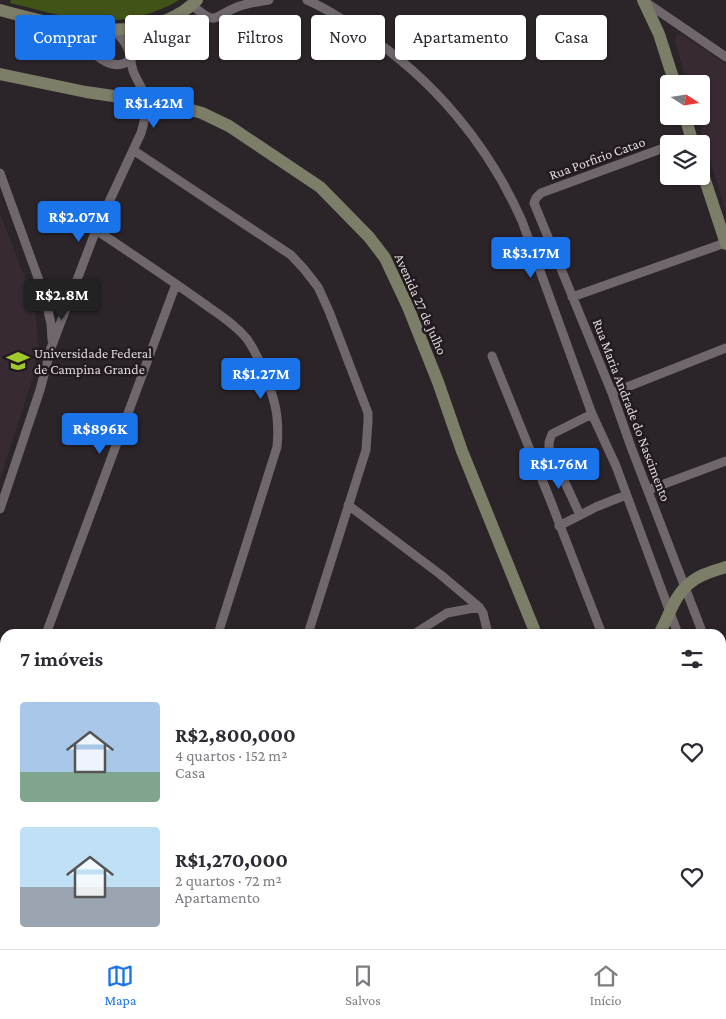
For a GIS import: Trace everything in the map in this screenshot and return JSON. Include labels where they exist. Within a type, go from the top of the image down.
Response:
[{"type":"street","points":[[174,15],[194,3],[205,17],[213,19],[238,6],[268,0]]},
{"type":"street","points":[[308,0],[348,21],[390,51],[446,103],[461,119],[509,194],[522,220],[592,414],[605,441],[672,608],[677,629]]},
{"type":"street","points":[[644,0],[726,57]]},
{"type":"street","points":[[644,0],[659,34],[672,75]]},
{"type":"street","points":[[0,10],[20,15]]},
{"type":"street","points":[[115,32],[125,41]]},
{"type":"street","points":[[104,60],[121,65],[129,60]]},
{"type":"street","points":[[0,509],[52,348],[96,230],[133,150],[145,117],[147,101],[132,70],[131,60]]},
{"type":"street","name":"Avenida 27 de Julho","points":[[0,74],[86,92],[174,105],[202,113],[228,126],[320,187],[369,237],[385,258],[408,307],[438,382],[462,451],[534,629]]},
{"type":"street","name":"Rua Porfirio Catao","points":[[536,198],[542,193],[660,149]]},
{"type":"street","points":[[133,150],[292,255],[318,287],[368,412],[366,450],[310,629]]},
{"type":"street","points":[[0,173],[45,297],[51,324],[52,348]]},
{"type":"street","points":[[572,297],[726,244],[707,185]]},
{"type":"street","name":"Rua Maria Andrade do Nascimento","points":[[536,198],[534,203],[612,393],[701,629]]},
{"type":"street","points":[[96,230],[230,323],[246,338],[264,373],[277,415],[277,447],[220,629]]},
{"type":"street","points":[[48,629],[176,284]]},
{"type":"street","points":[[612,393],[726,348]]},
{"type":"street","points":[[492,356],[600,629]]},
{"type":"street","points":[[580,515],[549,448],[549,442],[552,434],[592,414]]},
{"type":"street","points":[[648,490],[726,461]]},
{"type":"street","points":[[559,526],[626,495]]},
{"type":"street","points":[[348,506],[441,575],[480,607],[487,629]]},
{"type":"street","points":[[662,629],[686,586],[703,575],[726,566]]},
{"type":"street","points":[[422,629],[447,613],[480,607]]},
{"type":"shaded area","points":[[677,34],[683,35],[726,64],[726,213],[710,159],[710,135],[703,135],[700,125],[710,125],[710,75],[685,75],[675,40]]},
{"type":"shaded area","name":"Universidade Federal de Campina Grande","points":[[0,213],[27,283],[36,317],[38,345],[33,377],[0,479]]},
{"type":"green space","points":[[11,0],[179,0],[144,15],[125,15],[125,19],[115,20],[115,15],[57,15],[10,3]]},
{"type":"place","name":"Universidade Federal de Campina Grande","points":[[18,361]]}]
